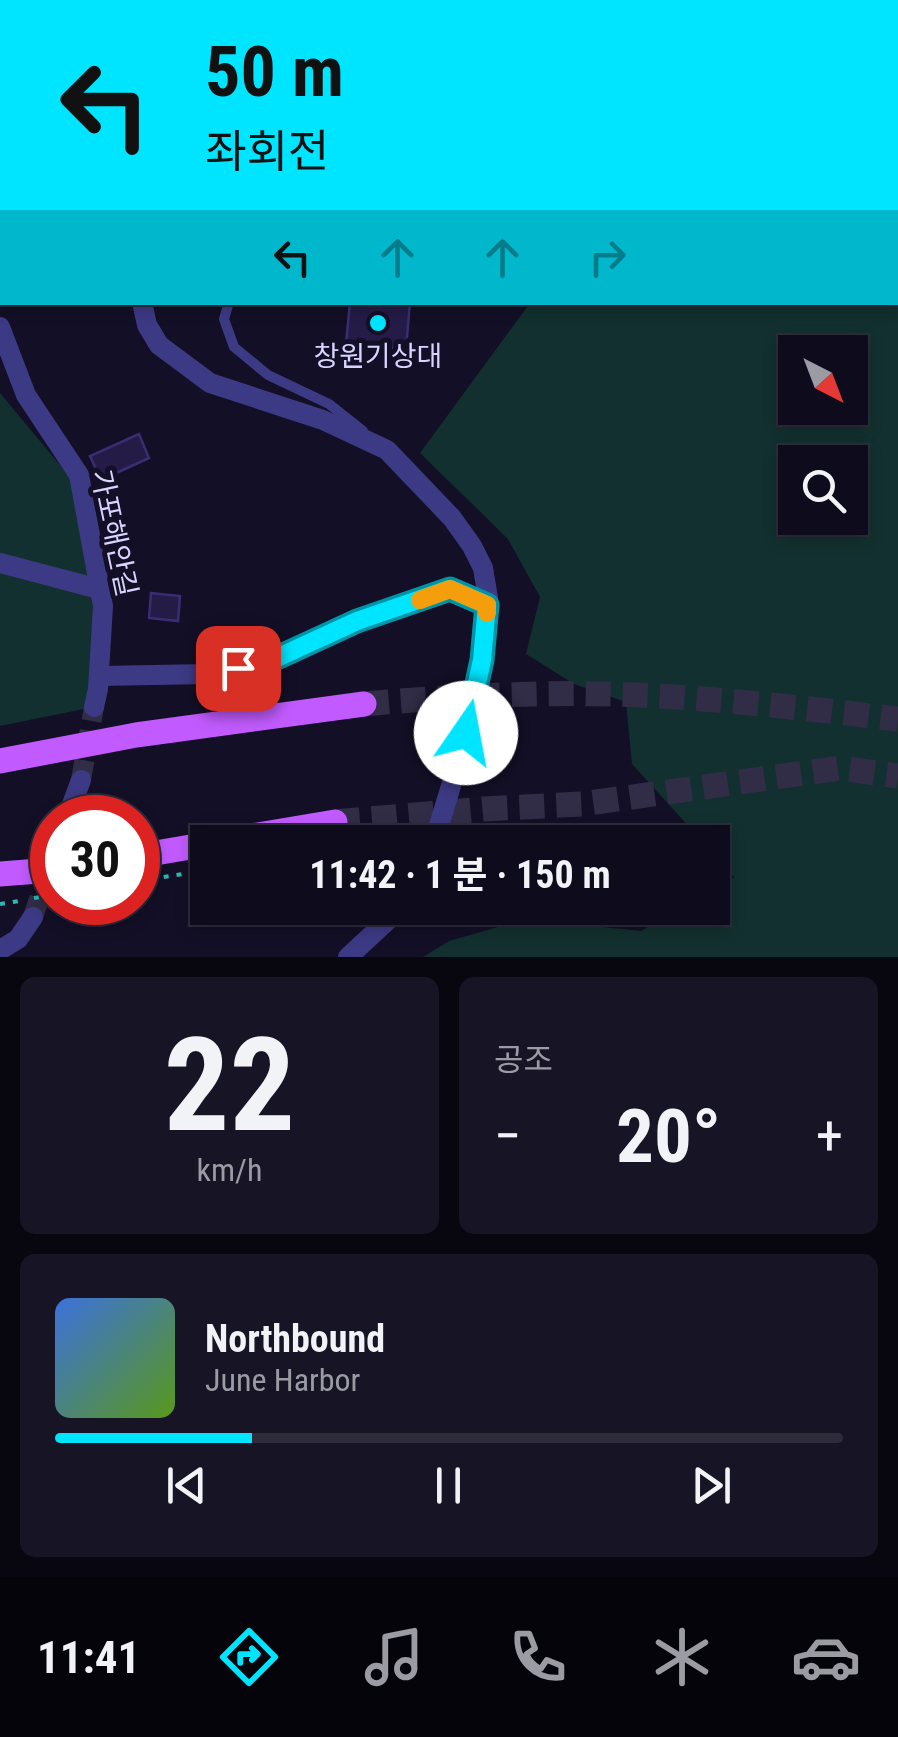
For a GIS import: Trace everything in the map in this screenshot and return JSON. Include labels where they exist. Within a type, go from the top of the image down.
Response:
[{"type":"main road","points":[[0,761],[136,734],[364,704]]},
{"type":"main road","points":[[317,825],[335,822]]},
{"type":"main road","points":[[160,852],[190,847]]},
{"type":"main road","points":[[0,874],[30,872]]},
{"type":"street","points":[[143,305],[159,345],[210,383],[322,420],[387,450],[452,518],[472,546],[483,568],[487,605],[482,660],[439,825]]},
{"type":"street","name":"가포해안길","points":[[0,327],[26,395],[78,475],[104,606],[94,707]]},
{"type":"street","points":[[0,563],[99,589]]},
{"type":"street","points":[[99,676],[208,674],[268,662],[357,621],[450,589],[487,605]]},
{"type":"street","points":[[75,795],[80,780]]},
{"type":"street","points":[[0,950],[18,938],[30,921]]},
{"type":"street","points":[[348,957],[383,925]]},
{"type":"lane","points":[[228,305],[224,319],[234,347],[268,375],[329,404],[387,450]]},
{"type":"path","points":[[160,878],[190,873]]},
{"type":"green space","points":[[529,305],[898,305],[898,957],[423,957],[449,941],[505,925],[584,925],[641,931],[651,925],[730,925],[730,879],[734,877],[730,872],[730,825],[688,825],[632,764],[626,702],[574,684],[526,654],[540,597],[508,539],[420,453]]},
{"type":"green space","points":[[0,393],[74,482],[98,601],[94,707],[0,726]]},
{"type":"building","name":"창원기상대","points":[[350,305],[410,305],[406,349],[346,344]]},
{"type":"building","points":[[139,434],[149,458],[101,480],[90,456]]},
{"type":"building","points":[[151,593],[180,596],[178,621],[149,618]]},
{"type":"tunnel","points":[[364,704],[501,695],[605,694],[736,702],[898,719]]},
{"type":"tunnel","points":[[81,780],[94,707]]},
{"type":"tunnel","points":[[335,822],[582,804],[840,768],[898,776]]},
{"type":"slow traffic","points":[[420,600],[450,589],[487,605],[487,613]]},
{"type":"place","name":"창원기상대","points":[[378,323]]},
{"type":"route","points":[[238,668],[268,662],[357,621],[450,589],[487,605],[482,660],[466,733]]}]
